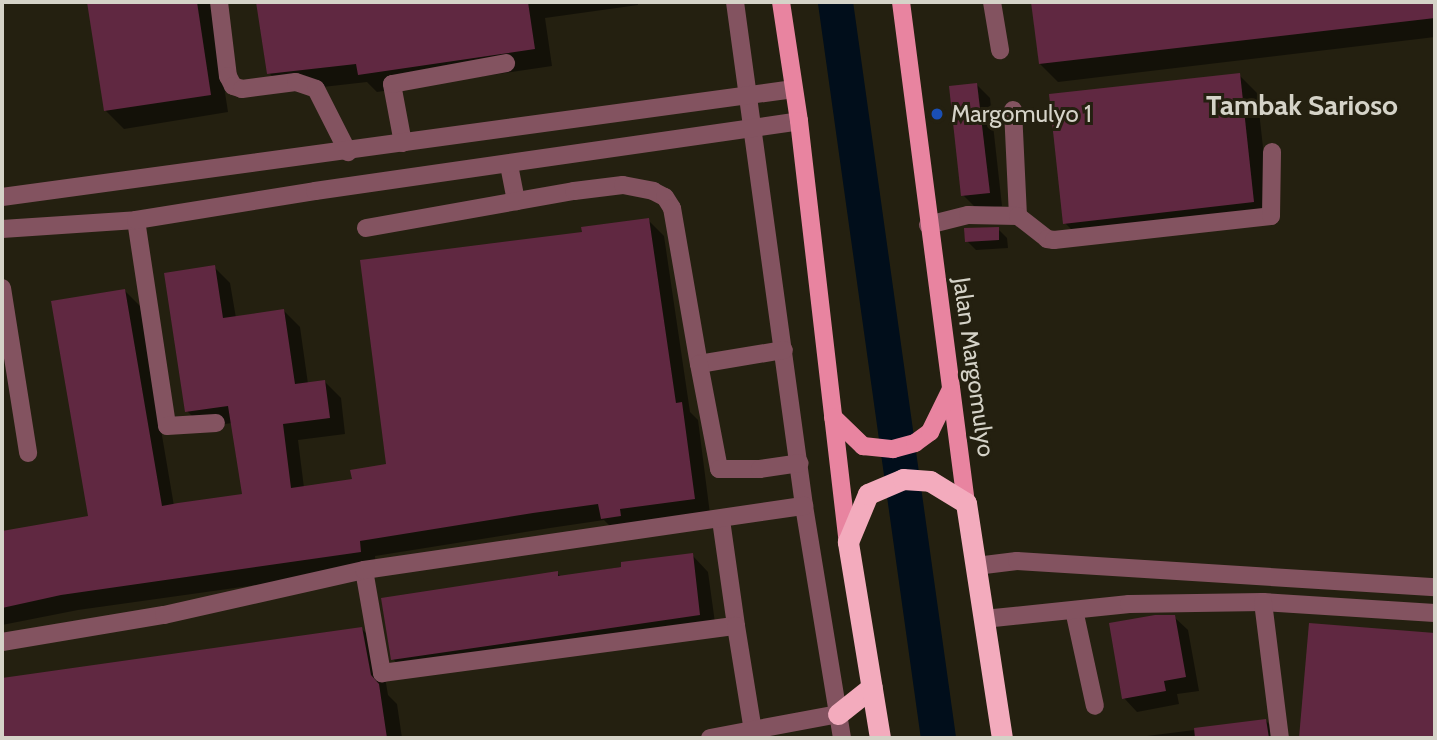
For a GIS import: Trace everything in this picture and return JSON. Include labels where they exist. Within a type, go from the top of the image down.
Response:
[{"type":"highway","points":[[880,738],[848,542],[868,494],[887,484],[903,479],[930,481],[966,503]]},
{"type":"highway","name":"Jalan Margomulyo","points":[[966,503],[1002,738]]},
{"type":"highway","points":[[838,714],[872,687]]},
{"type":"main road","points":[[781,2],[799,121],[848,542]]},
{"type":"main road","name":"Jalan Margomulyo","points":[[901,2],[966,503]]},
{"type":"main road","points":[[833,417],[863,446],[893,449],[915,443],[930,432],[951,389]]},
{"type":"lane","points":[[219,2],[228,76],[233,86],[242,89],[296,82],[316,89],[348,152]]},
{"type":"lane","points":[[735,2],[804,506],[842,738]]},
{"type":"lane","points":[[992,2],[1000,50]]},
{"type":"lane","points":[[403,143],[392,84],[506,63]]},
{"type":"lane","points":[[2,197],[348,152],[794,89]]},
{"type":"lane","points":[[1013,110],[1018,216]]},
{"type":"lane","points":[[2,229],[136,220],[315,191],[799,121]]},
{"type":"lane","points":[[928,225],[968,215],[1018,216],[1047,239],[1054,240],[1271,216],[1272,152]]},
{"type":"lane","points":[[509,165],[516,201]]},
{"type":"lane","points":[[366,228],[516,201],[623,186],[653,191],[665,197],[672,208],[719,470],[760,469],[800,463]]},
{"type":"lane","points":[[136,220],[167,426],[216,423]]},
{"type":"lane","points":[[2,288],[28,453]]},
{"type":"lane","points":[[699,364],[784,350]]},
{"type":"lane","points":[[2,642],[164,615],[364,570],[804,506]]},
{"type":"lane","points":[[721,520],[753,732]]},
{"type":"lane","points":[[976,566],[1017,561],[1435,587]]},
{"type":"lane","points":[[364,570],[382,673],[736,626]]},
{"type":"lane","points":[[984,618],[1129,604],[1263,602],[1435,614]]},
{"type":"lane","points":[[1263,602],[1280,738]]},
{"type":"lane","points":[[1074,610],[1096,706]]},
{"type":"lane","points":[[710,738],[838,714]]},
{"type":"building","points":[[87,2],[197,2],[211,95],[104,111]]},
{"type":"building","points":[[256,2],[528,2],[535,49],[358,75],[356,64],[267,74]]},
{"type":"building","points":[[1031,2],[1435,2],[1435,18],[1039,64]]},
{"type":"building","points":[[1240,73],[1254,202],[1063,224],[1049,94]]},
{"type":"building","points":[[977,83],[990,193],[961,196],[949,86]]},
{"type":"building","points":[[649,218],[676,403],[682,402],[695,499],[620,509],[621,516],[601,519],[598,504],[533,513],[360,541],[361,552],[61,595],[2,608],[2,531],[88,516],[51,301],[125,289],[162,506],[242,494],[228,406],[185,412],[164,273],[215,265],[223,318],[284,309],[295,384],[325,380],[330,418],[283,424],[291,488],[352,479],[350,470],[386,464],[360,260],[582,232],[581,227]]},
{"type":"building","points":[[999,227],[999,240],[965,242],[964,228]]},
{"type":"building","points":[[693,553],[700,615],[391,660],[381,598],[558,571],[558,576],[621,567],[621,562]]},
{"type":"building","points":[[1155,615],[1175,615],[1186,677],[1164,681],[1166,691],[1122,699],[1109,623]]},
{"type":"building","points":[[1309,623],[1435,633],[1435,738],[1299,738]]},
{"type":"building","points":[[362,627],[371,675],[379,684],[387,738],[2,738],[2,678]]},
{"type":"building","points":[[1266,719],[1269,738],[1195,738],[1194,728]]},
{"type":"waterway","points":[[835,2],[938,738]]},
{"type":"place","name":"Margomulyo 1","points":[[937,114]]},
{"type":"district","name":"Tambak Sarioso","points":[[1302,105]]}]
